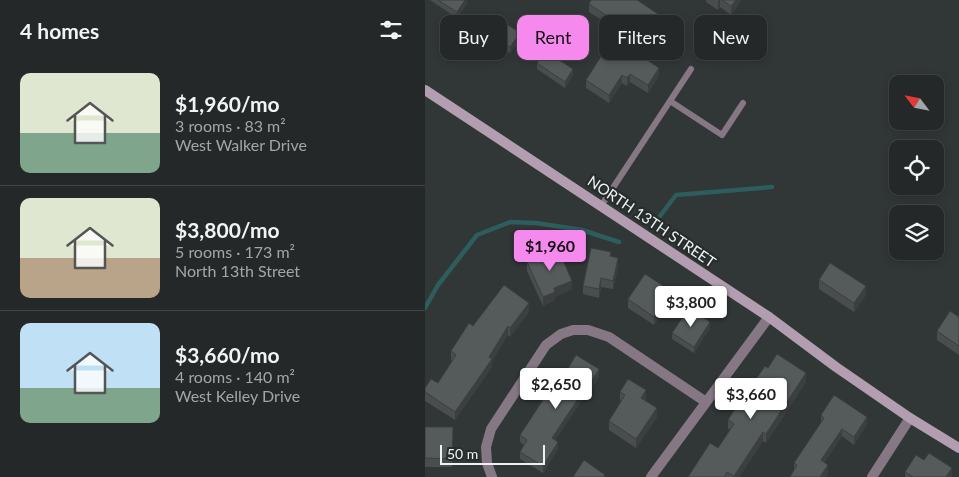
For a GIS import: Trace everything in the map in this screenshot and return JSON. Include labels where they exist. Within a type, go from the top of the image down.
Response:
[{"type":"street","name":"NORTH 13TH STREET","points":[[425,90],[769,317],[836,367],[910,418],[959,448]]},
{"type":"street","points":[[651,477],[769,317]]},
{"type":"street","points":[[492,477],[487,463],[486,446],[488,437],[496,421],[546,345],[561,334],[573,330],[588,330],[609,337],[706,402]]},
{"type":"street","points":[[872,477],[910,418]]},
{"type":"lane","points":[[601,206],[691,69]]},
{"type":"lane","points":[[670,102],[722,135],[743,103]]},
{"type":"building","points":[[438,0],[465,0],[457,12]]},
{"type":"building","points":[[591,0],[637,0],[660,15],[606,15],[589,4]]},
{"type":"building","points":[[722,0],[736,0],[731,6]]},
{"type":"building","points":[[507,24],[517,31],[517,37],[510,47],[507,45]]},
{"type":"building","points":[[539,60],[559,60],[573,69],[565,82],[537,63]]},
{"type":"building","points":[[599,60],[647,60],[659,68],[648,85],[630,74],[627,78],[622,75],[609,95],[586,80]]},
{"type":"building","points":[[558,248],[572,281],[554,288],[555,292],[543,297],[527,262]]},
{"type":"building","points":[[591,248],[611,252],[610,256],[618,258],[613,281],[601,278],[599,289],[583,286]]},
{"type":"building","points":[[830,263],[866,286],[854,303],[819,280]]},
{"type":"building","points":[[645,274],[671,291],[654,317],[628,299]]},
{"type":"building","points":[[504,285],[529,303],[510,328],[508,326],[489,357],[492,359],[455,412],[425,392],[425,388],[431,379],[438,383],[456,355],[451,351],[469,323],[473,326]]},
{"type":"building","points":[[689,308],[710,322],[694,347],[672,333]]},
{"type":"building","points":[[950,311],[959,317],[959,346],[937,331]]},
{"type":"building","points":[[777,354],[806,373],[766,434],[763,432],[734,476],[727,472],[724,477],[688,477],[710,443],[718,448],[734,424],[728,420],[736,407],[740,410],[759,381],[756,379],[765,366],[768,368]]},
{"type":"building","points":[[576,355],[599,369],[586,391],[584,390],[552,438],[558,442],[543,466],[520,452],[527,440],[520,435],[552,386],[556,389]]},
{"type":"building","points":[[628,379],[646,390],[641,398],[657,408],[636,439],[609,421],[625,395],[620,392]]},
{"type":"building","points":[[834,395],[867,417],[854,437],[842,429],[821,460],[828,465],[820,477],[790,477],[797,465],[794,463],[824,418],[821,415]]},
{"type":"building","points":[[425,427],[453,427],[452,459],[425,458]]},
{"type":"building","points":[[929,453],[952,468],[946,477],[913,477],[905,472],[916,455],[924,460]]},
{"type":"building","points":[[584,460],[605,475],[604,477],[573,477]]},
{"type":"waterway","points":[[654,224],[676,195],[772,187]]},
{"type":"waterway","points":[[425,308],[438,285],[477,235],[510,222],[536,223],[582,230],[619,242]]}]
